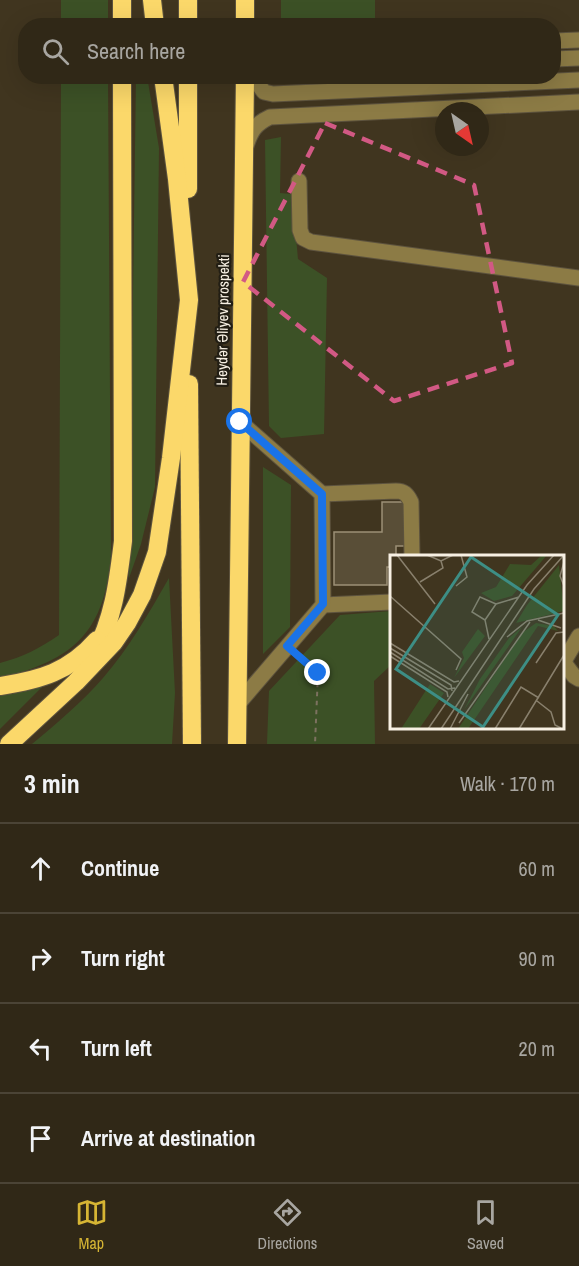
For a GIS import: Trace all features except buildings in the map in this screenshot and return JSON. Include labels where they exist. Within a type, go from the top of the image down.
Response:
[{"type":"highway","points":[[122,0],[122,18]]},
{"type":"highway","points":[[152,0],[154,18]]},
{"type":"highway","points":[[188,0],[188,18]]},
{"type":"highway","points":[[245,2],[245,18]]},
{"type":"highway","points":[[76,682],[90,663],[106,630],[117,591],[123,541],[122,84]]},
{"type":"highway","points":[[9,744],[76,682],[114,642],[128,623],[142,595],[157,552],[170,469],[189,300],[177,179],[164,84]]},
{"type":"highway","points":[[188,84],[192,744]]},
{"type":"highway","name":"Heydər Əliyev prospekti","points":[[237,744],[243,110],[250,84]]},
{"type":"highway","points":[[0,686],[48,676],[80,657],[106,630]]},
{"type":"street","points":[[245,2],[249,18]]},
{"type":"street","points":[[561,41],[579,40]]},
{"type":"street","points":[[561,59],[579,58]]},
{"type":"street","points":[[561,81],[579,80]]},
{"type":"street","points":[[257,84],[264,92],[273,94],[492,84]]},
{"type":"street","points":[[243,151],[251,132],[258,123],[270,117],[579,102]]},
{"type":"street","points":[[299,181],[300,230],[303,238],[311,242],[579,278]]},
{"type":"street","points":[[240,422],[322,494],[396,490],[408,495],[411,502],[412,555]]},
{"type":"street","points":[[237,705],[323,604],[322,494]]},
{"type":"street","points":[[323,604],[390,602]]},
{"type":"street","points":[[564,658],[579,636]]},
{"type":"street","points":[[564,661],[574,676],[579,679]]},
{"type":"path","points":[[287,646],[318,673],[315,744]]},
{"type":"highlighted area","points":[[325,123],[474,185],[512,363],[394,401],[243,282]]},
{"type":"green space","points":[[61,0],[108,0],[108,18],[61,18]]},
{"type":"green space","points":[[281,0],[375,0],[375,18],[281,18]]},
{"type":"green space","points":[[61,84],[108,84],[111,554],[108,581],[102,604],[93,623],[81,638],[48,662],[0,678],[0,663],[31,652],[59,635]]},
{"type":"green space","points":[[136,84],[148,84],[159,148],[155,487],[141,544],[129,578]]},
{"type":"green space","points":[[281,137],[280,193],[292,194],[298,259],[327,278],[324,434],[281,438],[269,426],[265,140]]},
{"type":"green space","points":[[263,467],[291,485],[290,627],[263,654]]},
{"type":"green space","points":[[169,578],[175,693],[172,744],[32,744],[78,704],[112,667],[138,630]]},
{"type":"green space","points":[[390,611],[390,666],[374,681],[375,744],[267,744],[269,691],[340,615]]},
{"type":"green space","points":[[45,684],[0,729],[0,693]]},
{"type":"route","points":[[240,422],[322,494],[323,604],[287,646],[318,673]]}]
